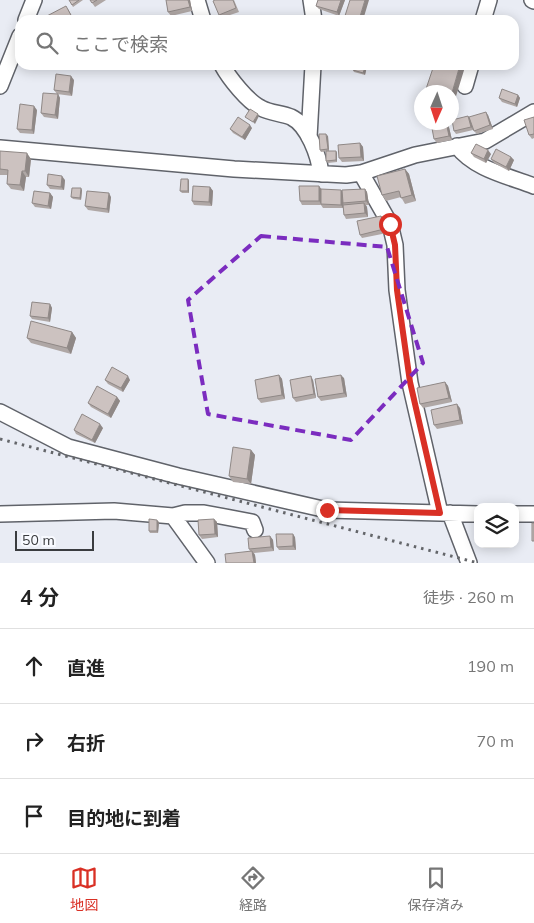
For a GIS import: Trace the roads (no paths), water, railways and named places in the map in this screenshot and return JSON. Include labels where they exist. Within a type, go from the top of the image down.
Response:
[{"type":"street","points":[[28,15],[34,0]]},
{"type":"street","points":[[197,0],[202,15]]},
{"type":"street","points":[[311,0],[313,15]]},
{"type":"street","points":[[484,15],[489,0]]},
{"type":"street","points":[[0,86],[15,48]]},
{"type":"street","points":[[226,70],[248,98],[260,108],[294,118],[305,128],[320,163],[321,174]]},
{"type":"street","points":[[309,137],[313,70]]},
{"type":"street","points":[[465,86],[470,70]]},
{"type":"street","points":[[0,148],[234,169],[346,175],[361,174],[415,155],[485,141],[534,112]]},
{"type":"street","points":[[457,146],[463,154],[484,167],[534,186]]},
{"type":"street","points":[[361,174],[390,224],[395,245],[397,290],[409,373],[445,513],[469,563]]},
{"type":"street","points":[[0,412],[68,447],[178,476],[327,510],[474,514]]},
{"type":"street","points":[[0,514],[114,511],[173,516],[185,513],[204,513],[252,522],[255,530]]},
{"type":"street","points":[[519,514],[534,514]]},
{"type":"street","points":[[173,516],[207,563]]},
{"type":"railway","points":[[0,439],[478,563]]}]
